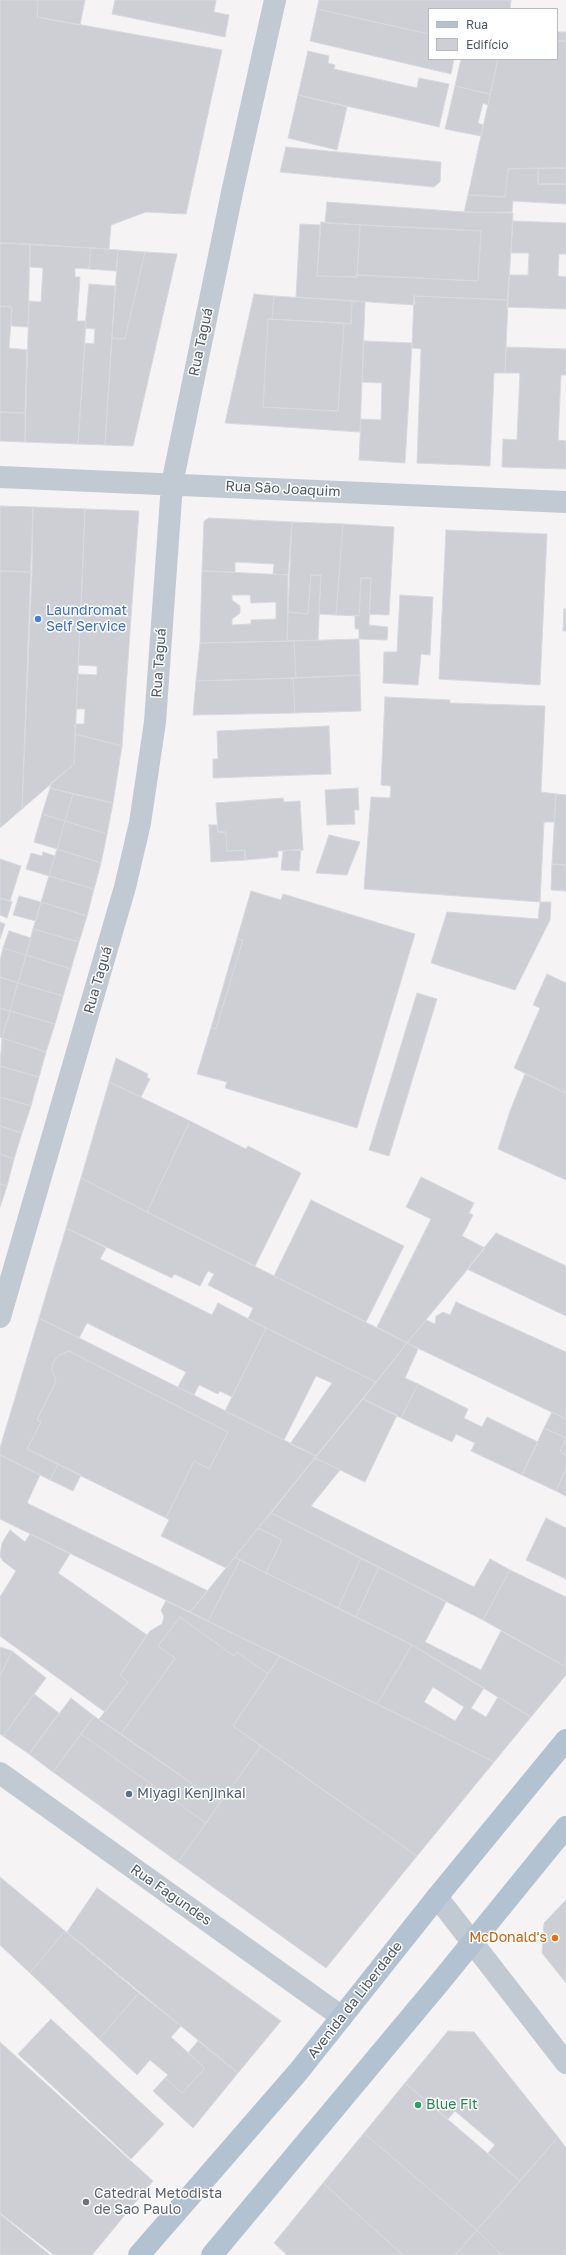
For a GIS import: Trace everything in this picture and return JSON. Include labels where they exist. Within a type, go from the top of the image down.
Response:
[{"type":"main road","name":"Avenida da Liberdade","points":[[139,2255],[298,2072],[437,1897],[566,1740]]},
{"type":"main road","points":[[212,2255],[472,1943],[566,1827]]},
{"type":"street","name":"Rua Taguá","points":[[0,1317],[125,887],[140,823],[155,722],[172,484],[235,181],[275,0]]},
{"type":"street","name":"Rua São Joaquim","points":[[0,477],[566,502]]},
{"type":"street","name":"Rua Fagundes","points":[[0,1773],[342,2017]]},
{"type":"street","points":[[437,1897],[566,2063]]},
{"type":"building","points":[[0,0],[38,0],[37,17],[222,50],[186,214],[146,212],[111,225],[109,249],[0,243]]},
{"type":"building","points":[[38,0],[85,0],[80,25],[37,17]]},
{"type":"building","points":[[115,0],[216,0],[214,12],[229,15],[225,37],[112,14]]},
{"type":"building","points":[[319,0],[511,0],[510,8],[428,8],[428,34],[317,9]]},
{"type":"building","points":[[317,9],[428,34],[428,60],[454,60],[451,74],[310,41]]},
{"type":"building","points":[[558,32],[566,32],[566,41],[558,41]]},
{"type":"building","points":[[558,41],[566,41],[566,168],[508,169],[505,197],[468,195],[498,60],[558,60]]},
{"type":"building","points":[[308,51],[329,56],[328,63],[335,65],[334,69],[417,88],[419,78],[449,84],[439,127],[298,95]]},
{"type":"building","points":[[461,60],[498,60],[490,94],[455,86]]},
{"type":"building","points":[[455,86],[490,94],[488,105],[483,103],[478,123],[483,125],[481,136],[445,129]]},
{"type":"building","points":[[298,95],[347,107],[337,150],[288,138]]},
{"type":"building","points":[[286,147],[441,162],[440,182],[434,187],[280,172]]},
{"type":"building","points":[[538,168],[538,184],[566,184],[566,204],[513,201],[512,212],[464,212],[468,195],[505,197],[508,169]]},
{"type":"building","points":[[538,168],[566,168],[566,184],[538,184]]},
{"type":"building","points":[[327,202],[464,212],[513,213],[508,300],[414,296],[415,305],[296,297],[300,224],[320,225],[317,276],[357,277],[357,275],[478,281],[481,231],[325,223]]},
{"type":"building","points":[[513,221],[566,223],[566,254],[559,254],[558,276],[566,277],[566,309],[507,307],[509,275],[528,275],[529,253],[511,253]]},
{"type":"building","points":[[321,222],[360,225],[357,277],[317,276]]},
{"type":"building","points":[[360,225],[481,231],[478,281],[357,275]]},
{"type":"building","points":[[0,243],[30,244],[28,327],[11,326],[12,307],[0,306]]},
{"type":"building","points":[[30,244],[91,248],[89,269],[75,268],[75,277],[80,277],[77,321],[86,321],[78,444],[25,442],[29,301],[41,302],[43,268],[30,267]]},
{"type":"building","points":[[91,248],[118,250],[116,271],[89,269]]},
{"type":"building","points":[[118,250],[145,252],[125,339],[112,338]]},
{"type":"building","points":[[145,252],[177,254],[133,446],[105,445],[112,338],[125,339]]},
{"type":"building","points":[[89,284],[115,286],[105,445],[78,444],[85,343],[94,344],[95,329],[85,328]]},
{"type":"building","points":[[254,294],[274,296],[272,319],[268,319],[263,407],[338,411],[344,323],[351,324],[352,301],[365,302],[360,432],[225,423]]},
{"type":"building","points":[[274,296],[352,301],[351,324],[272,319]]},
{"type":"building","points":[[414,296],[508,300],[505,373],[494,373],[490,466],[417,463],[421,349],[412,348]]},
{"type":"building","points":[[0,306],[12,307],[9,348],[27,350],[25,413],[0,412]]},
{"type":"building","points":[[268,319],[344,323],[338,411],[263,407]]},
{"type":"building","points":[[364,341],[412,343],[405,463],[359,460],[361,419],[381,420],[382,383],[362,382]]},
{"type":"building","points":[[506,347],[566,349],[566,375],[561,375],[558,440],[566,441],[566,469],[502,467],[503,439],[517,440],[520,373],[505,373]]},
{"type":"building","points":[[0,412],[25,413],[25,442],[0,441]]},
{"type":"building","points":[[0,506],[33,507],[32,572],[0,571]]},
{"type":"building","points":[[33,507],[85,509],[74,764],[22,809]]},
{"type":"building","points":[[85,509],[139,511],[131,617],[81,614]]},
{"type":"building","points":[[209,518],[292,522],[288,575],[273,574],[274,564],[235,562],[235,572],[202,571],[204,521]]},
{"type":"building","points":[[292,522],[343,524],[336,615],[319,614],[321,575],[311,575],[308,614],[288,612]]},
{"type":"building","points":[[343,524],[394,527],[389,615],[369,614],[371,578],[361,578],[359,616],[336,615]]},
{"type":"building","points":[[446,530],[547,534],[540,685],[439,679]]},
{"type":"building","points":[[0,571],[32,572],[22,809],[0,828]]},
{"type":"building","points":[[202,571],[288,575],[287,641],[200,643]],"holes":[[[232,595],[250,595],[251,603],[276,602],[276,619],[251,620],[251,624],[232,625],[232,619],[240,613],[240,606],[232,600]]]},
{"type":"building","points":[[311,575],[321,575],[318,640],[287,641],[288,612],[308,614]]},
{"type":"building","points":[[361,578],[371,578],[369,625],[388,627],[387,640],[359,639],[359,629],[355,629],[355,615],[359,616]]},
{"type":"building","points":[[400,595],[433,597],[430,655],[421,654],[418,685],[383,683],[384,652],[397,652]]},
{"type":"building","points":[[564,609],[566,609],[566,631],[563,631]]},
{"type":"building","points":[[81,614],[131,617],[122,746],[75,734],[75,724],[84,724],[85,709],[76,709],[78,674],[97,675],[97,666],[78,665]]},
{"type":"building","points":[[359,639],[360,675],[296,678],[294,641]]},
{"type":"building","points":[[294,641],[296,678],[196,681],[200,643]]},
{"type":"building","points":[[360,675],[361,711],[295,713],[293,678]]},
{"type":"building","points":[[293,678],[295,713],[193,715],[196,681]]},
{"type":"building","points":[[385,697],[450,700],[450,703],[545,706],[541,792],[556,794],[554,822],[544,822],[540,902],[364,889],[371,797],[390,798],[391,786],[381,785]]},
{"type":"building","points":[[329,726],[331,774],[213,778],[213,759],[218,759],[217,731]]},
{"type":"building","points":[[75,734],[122,746],[113,803],[50,788],[51,783],[74,764]]},
{"type":"building","points":[[50,788],[73,794],[65,821],[42,814]]},
{"type":"building","points":[[358,788],[359,810],[354,810],[355,824],[327,825],[325,790]]},
{"type":"building","points":[[73,794],[113,803],[107,834],[65,821]]},
{"type":"building","points":[[556,794],[566,795],[566,865],[552,864]]},
{"type":"building","points":[[283,798],[284,802],[300,801],[303,850],[278,851],[278,857],[245,860],[245,850],[227,851],[226,832],[218,832],[216,803]]},
{"type":"building","points":[[42,814],[65,821],[57,849],[34,842]]},
{"type":"building","points":[[65,821],[107,834],[101,863],[57,849]]},
{"type":"building","points":[[209,825],[217,825],[218,832],[226,832],[227,851],[245,850],[245,860],[211,862]]},
{"type":"building","points":[[329,835],[360,842],[347,875],[316,873]]},
{"type":"building","points":[[57,849],[101,863],[94,889],[49,876]]},
{"type":"building","points":[[301,849],[299,871],[281,870],[283,851]]},
{"type":"building","points":[[43,852],[55,856],[49,876],[26,869],[31,853],[42,856]]},
{"type":"building","points":[[0,859],[21,866],[10,901],[0,898]]},
{"type":"building","points":[[552,864],[566,865],[566,891],[551,890]]},
{"type":"building","points":[[49,876],[94,889],[87,916],[41,902]]},
{"type":"building","points":[[251,891],[281,900],[283,894],[415,934],[357,1128],[225,1088],[227,1082],[197,1074],[211,1028],[216,1029],[243,940],[237,939]]},
{"type":"building","points":[[19,896],[41,902],[36,921],[13,915]]},
{"type":"building","points":[[0,898],[12,902],[7,918],[0,915]]},
{"type":"building","points":[[41,902],[87,916],[79,942],[33,929]]},
{"type":"building","points":[[540,902],[551,902],[550,920],[515,990],[431,963],[447,912],[538,919]]},
{"type":"building","points":[[0,922],[5,924],[0,939]]},
{"type":"building","points":[[33,929],[79,942],[71,969],[26,955]]},
{"type":"building","points":[[9,931],[31,938],[26,955],[3,948]]},
{"type":"building","points":[[237,939],[243,940],[216,1029],[211,1028]]},
{"type":"building","points":[[3,948],[26,955],[18,983],[0,977],[0,961]]},
{"type":"building","points":[[26,955],[71,969],[63,996],[18,983]]},
{"type":"building","points":[[547,974],[566,983],[566,1093],[514,1068],[540,1008],[533,1005]]},
{"type":"building","points":[[0,977],[18,983],[10,1011],[0,1008]]},
{"type":"building","points":[[18,983],[63,996],[55,1024],[10,1011]]},
{"type":"building","points":[[417,993],[437,999],[389,1156],[369,1150]]},
{"type":"building","points":[[0,1008],[10,1011],[2,1038],[0,1037]]},
{"type":"building","points":[[10,1011],[55,1024],[46,1052],[2,1038]]},
{"type":"building","points":[[2,1038],[46,1052],[39,1077],[0,1066]]},
{"type":"building","points":[[116,1058],[148,1074],[147,1077],[150,1079],[141,1097],[109,1082]]},
{"type":"building","points":[[0,1066],[39,1077],[31,1106],[0,1097]]},
{"type":"building","points":[[525,1074],[566,1093],[566,1180],[498,1149],[510,1111]]},
{"type":"building","points":[[109,1082],[190,1121],[147,1212],[81,1178]]},
{"type":"building","points":[[0,1097],[31,1106],[22,1133],[0,1126]]},
{"type":"building","points":[[190,1121],[246,1149],[248,1146],[301,1173],[255,1266],[147,1212]]},
{"type":"building","points":[[0,1126],[22,1133],[14,1159],[0,1154]]},
{"type":"building","points":[[0,1154],[14,1159],[7,1186],[0,1184]]},
{"type":"building","points":[[421,1177],[474,1203],[469,1213],[473,1215],[462,1236],[485,1248],[407,1343],[377,1327],[431,1219],[406,1207]]},
{"type":"building","points":[[81,1178],[407,1343],[376,1382],[248,1319],[253,1308],[208,1285],[214,1274],[208,1271],[200,1286],[174,1274],[172,1278],[66,1228]]},
{"type":"building","points":[[0,1184],[7,1186],[0,1207]]},
{"type":"building","points":[[311,1200],[404,1246],[366,1322],[274,1276]]},
{"type":"building","points":[[66,1228],[106,1248],[100,1259],[212,1315],[218,1303],[266,1328],[232,1397],[220,1391],[218,1394],[199,1385],[194,1395],[178,1387],[186,1372],[87,1323],[79,1338],[39,1318]]},
{"type":"building","points":[[496,1233],[566,1266],[566,1316],[467,1269]]},
{"type":"building","points":[[456,1302],[566,1352],[566,1419],[407,1343],[426,1320],[435,1324],[436,1316],[443,1312],[450,1315]]},
{"type":"building","points":[[39,1318],[316,1456],[226,1568],[161,1536],[169,1520],[166,1518],[194,1461],[209,1469],[228,1432],[69,1351],[58,1356],[53,1363],[52,1370],[56,1381],[37,1420],[41,1422],[27,1449],[58,1464],[50,1480],[0,1455],[0,1448]]},
{"type":"building","points":[[266,1328],[376,1382],[316,1456],[290,1444],[332,1383],[316,1376],[284,1440],[225,1411]]},
{"type":"building","points":[[407,1343],[418,1349],[405,1378],[418,1384],[401,1418],[363,1399]]},
{"type":"building","points":[[69,1351],[228,1432],[209,1469],[194,1461],[166,1518],[27,1449],[41,1422],[37,1420],[56,1381],[52,1370],[53,1363],[58,1356]]},
{"type":"building","points":[[418,1384],[468,1409],[464,1418],[482,1427],[487,1417],[538,1442],[522,1475],[471,1451],[475,1443],[456,1434],[452,1442],[401,1418]]},
{"type":"building","points":[[363,1399],[397,1415],[365,1482],[315,1458]]},
{"type":"building","points":[[552,1412],[566,1419],[566,1438],[544,1428]]},
{"type":"building","points":[[544,1428],[566,1438],[560,1452],[566,1455],[566,1469],[556,1491],[522,1475]]},
{"type":"building","points":[[566,1439],[566,1455],[560,1452]]},
{"type":"building","points":[[0,1455],[40,1475],[27,1503],[208,1591],[190,1612],[0,1519]]},
{"type":"building","points":[[315,1458],[340,1470],[311,1506],[474,1587],[490,1559],[510,1570],[483,1620],[271,1513]]},
{"type":"building","points":[[58,1464],[81,1475],[73,1491],[50,1480]]},
{"type":"building","points":[[566,1469],[566,1496],[556,1491]]},
{"type":"building","points":[[271,1513],[361,1558],[338,1608],[266,1573],[282,1540],[258,1528]]},
{"type":"building","points":[[546,1518],[566,1528],[566,1579],[526,1560]]},
{"type":"building","points":[[258,1528],[282,1540],[266,1573],[235,1557]]},
{"type":"building","points":[[10,1530],[25,1542],[30,1534],[70,1554],[58,1573],[147,1635],[120,1675],[128,1682],[105,1712],[0,1636],[0,1597],[16,1571],[3,1561],[0,1556],[2,1543]]},
{"type":"building","points":[[235,1557],[240,1560],[208,1621],[190,1612]]},
{"type":"building","points":[[361,1558],[379,1567],[356,1617],[338,1608]]},
{"type":"building","points":[[240,1560],[412,1645],[377,1704],[208,1621]]},
{"type":"building","points":[[379,1567],[446,1602],[425,1642],[481,1670],[501,1631],[566,1667],[566,1675],[531,1717],[412,1645],[356,1617]]},
{"type":"building","points":[[510,1570],[566,1597],[566,1667],[483,1620]]},
{"type":"building","points":[[166,1601],[280,1656],[268,1674],[237,1652],[234,1656],[180,1617],[158,1646],[175,1658],[121,1734],[99,1719],[128,1682],[120,1675],[150,1631],[162,1624],[164,1617],[161,1610]]},
{"type":"building","points":[[180,1617],[234,1656],[237,1652],[268,1674],[233,1726],[261,1746],[220,1803],[121,1734],[175,1658],[158,1646]]},
{"type":"building","points":[[412,1645],[484,1688],[471,1708],[486,1717],[498,1697],[531,1717],[494,1762],[377,1704]],"holes":[[[433,1687],[464,1707],[455,1721],[424,1702]]]},
{"type":"building","points":[[0,1647],[12,1651],[0,1676]]},
{"type":"building","points":[[12,1651],[46,1678],[3,1736],[0,1734],[0,1676]]},
{"type":"building","points":[[280,1656],[494,1762],[417,1856],[233,1726]]},
{"type":"building","points":[[34,1694],[59,1713],[29,1754],[3,1736]]},
{"type":"building","points":[[71,1698],[94,1716],[53,1772],[29,1754]]},
{"type":"building","points":[[94,1716],[220,1803],[206,1823],[81,1734]]},
{"type":"building","points":[[81,1734],[206,1823],[178,1862],[53,1772]]},
{"type":"building","points":[[261,1746],[417,1856],[326,1968],[178,1862]]},
{"type":"building","points":[[0,1877],[65,1931],[30,1973],[0,1945]]},
{"type":"building","points":[[97,1888],[281,2021],[238,2073],[67,1932]]},
{"type":"building","name":"McDonald's","points":[[566,1900],[566,1983],[542,1953],[544,1923]]},
{"type":"building","points":[[65,1931],[139,1993],[99,2039],[30,1973]]},
{"type":"building","points":[[139,1993],[181,2026],[171,2037],[205,2068],[182,2093],[165,2078],[168,2075],[150,2060],[137,2075],[99,2039]]},
{"type":"building","points":[[51,2019],[164,2124],[131,2159],[18,2054]]},
{"type":"building","points":[[448,2031],[474,2032],[558,2137],[520,2181],[488,2153],[495,2145],[455,2111],[448,2119],[405,2083]]},
{"type":"building","points":[[198,2041],[238,2073],[193,2128],[153,2091],[165,2078],[182,2093],[205,2068],[188,2053]]},
{"type":"building","points":[[0,2042],[153,2181],[92,2255],[54,2255],[0,2213]]},
{"type":"building","points":[[405,2083],[520,2181],[477,2230],[364,2133]]},
{"type":"building","points":[[364,2133],[477,2230],[455,2255],[403,2255],[323,2183]]},
{"type":"building","points":[[558,2137],[566,2148],[566,2255],[502,2255],[477,2230]]},
{"type":"building","points":[[323,2183],[403,2255],[287,2255],[274,2243]]},
{"type":"building","points":[[0,2214],[50,2255],[0,2255]]},
{"type":"building","points":[[477,2230],[502,2255],[455,2255]]},
{"type":"place","name":"Laundromat Self Service","points":[[38,619]]},
{"type":"place","name":"Miyagi Kenjinkai","points":[[129,1794]]},
{"type":"place","name":"McDonald's","points":[[555,1938]]},
{"type":"place","name":"Blue Fit","points":[[418,2105]]},
{"type":"place","name":"Catedral Metodista de Sao Paulo","points":[[86,2202]]}]
